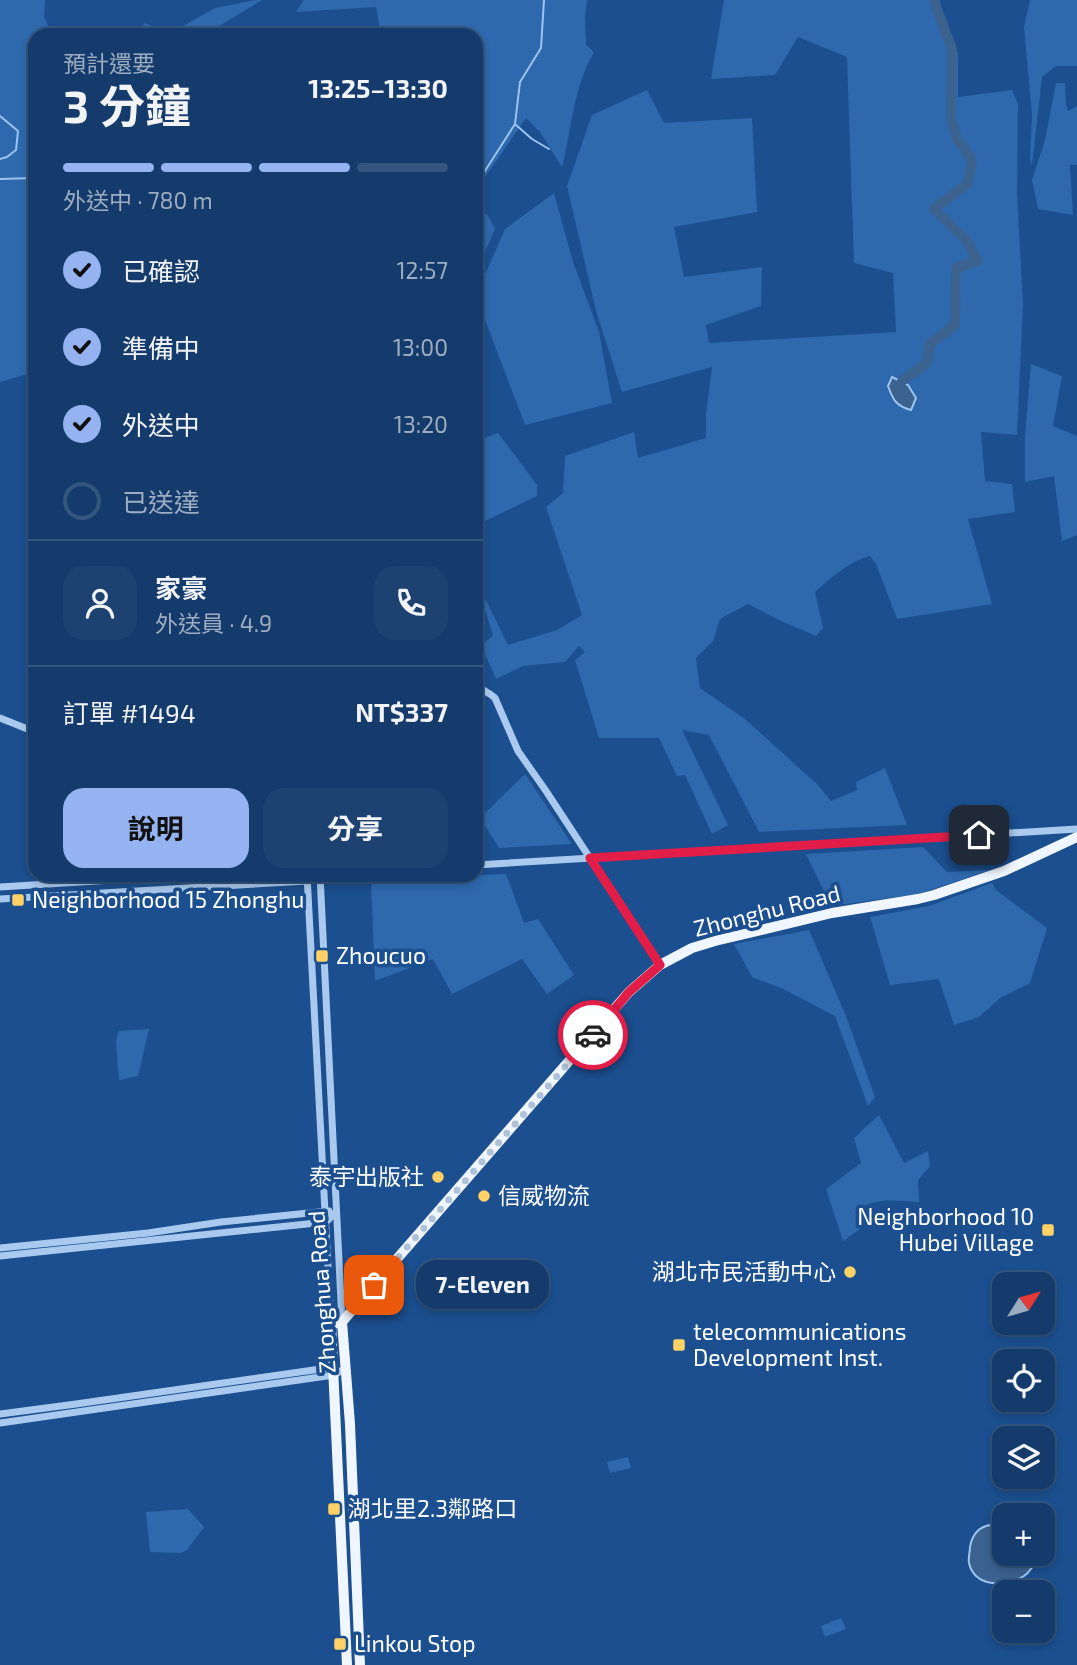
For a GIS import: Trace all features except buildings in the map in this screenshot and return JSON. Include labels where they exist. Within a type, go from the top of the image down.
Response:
[{"type":"main road","name":"Zhonghu Road","points":[[337,1323],[629,992],[660,965],[692,948],[715,941],[832,913],[934,895],[1004,871],[1073,839]]},
{"type":"main road","name":"Zhonghua Road","points":[[337,1323],[346,1368],[350,1424],[360,1665]]},
{"type":"main road","name":"Zhonghua Road","points":[[337,1323],[334,1371],[346,1665]]},
{"type":"street","points":[[483,689],[495,698],[518,751],[660,965]]},
{"type":"street","points":[[0,718],[28,729]]},
{"type":"street","points":[[483,865],[1077,829]]},
{"type":"street","points":[[0,887],[80,882]]},
{"type":"street","points":[[0,899],[249,882]]},
{"type":"street","name":"Zhonghua Road","points":[[307,882],[325,1211],[337,1323]]},
{"type":"street","name":"Zhonghua Road","points":[[319,882],[336,1212],[337,1323]]},
{"type":"street","points":[[0,1248],[148,1233],[221,1222],[336,1212]]},
{"type":"street","points":[[0,1256],[326,1222],[336,1212]]},
{"type":"street","points":[[0,1423],[346,1368]]},
{"type":"street","points":[[0,1413],[334,1371]]},
{"type":"shaded area","points":[[0,0],[45,0],[44,17],[50,28],[28,28],[28,374],[0,382]]},
{"type":"shaded area","points":[[262,0],[216,28],[180,28],[215,8]]},
{"type":"shaded area","points":[[304,0],[587,0],[586,45],[594,52],[577,94],[562,167],[540,132],[526,118],[483,180],[483,28],[380,28],[376,7],[296,12]]},
{"type":"shaded area","points":[[724,0],[931,0],[958,53],[958,97],[1012,90],[1018,104],[1017,193],[1023,304],[1017,435],[981,432],[985,481],[1012,484],[1015,512],[968,519],[992,604],[897,619],[876,564],[870,556],[848,566],[815,592],[823,628],[816,636],[748,604],[720,619],[713,641],[696,658],[700,688],[745,719],[817,784],[831,801],[857,790],[856,782],[885,768],[907,825],[759,832],[709,735],[682,730],[728,825],[712,834],[685,775],[677,776],[659,738],[599,738],[575,660],[585,652],[579,646],[565,662],[523,666],[496,679],[483,650],[483,644],[493,636],[483,602],[486,600],[508,645],[557,630],[582,615],[546,507],[563,493],[565,456],[634,432],[638,458],[706,438],[712,367],[622,392],[596,311],[567,186],[592,115],[647,90],[664,123],[752,118],[757,212],[674,227],[684,277],[762,267],[761,306],[706,325],[709,343],[896,332],[893,273],[854,263],[847,57],[798,37],[775,75],[711,79]]},
{"type":"shaded area","points":[[1030,0],[1077,0],[1077,66],[1056,66],[1042,77],[1032,165],[1032,115],[1024,27]]},
{"type":"shaded area","points":[[145,23],[156,28],[140,28]]},
{"type":"shaded area","points":[[1056,83],[1065,83],[1068,111],[1077,106],[1077,165],[1070,165],[1073,215],[1038,209],[1032,180],[1045,140]]},
{"type":"shaded area","points":[[554,193],[573,262],[599,332],[612,403],[525,425],[483,315],[483,279],[505,229]]},
{"type":"shaded area","points":[[483,214],[487,214],[495,229],[483,257]]},
{"type":"shaded area","points":[[1031,364],[1062,376],[1053,426],[1077,436],[1077,535],[1062,541],[1054,476],[1025,482],[1025,436]]},
{"type":"shaded area","points":[[892,377],[908,385],[916,398],[911,410],[902,407],[894,399],[888,386]]},
{"type":"shaded area","points":[[498,433],[537,485],[537,496],[485,521],[483,518],[483,438]]},
{"type":"shaded area","points":[[525,774],[572,844],[499,848],[483,823],[483,815]]},
{"type":"shaded area","points":[[923,847],[947,872],[990,870],[918,894],[831,906],[806,854]]},
{"type":"shaded area","points":[[506,874],[524,923],[538,919],[574,975],[547,994],[522,959],[452,994],[433,959],[375,981],[371,882],[483,882],[483,875]]},
{"type":"shaded area","points":[[992,883],[996,890],[1047,928],[1030,983],[1000,998],[979,1017],[954,1025],[939,979],[890,985],[870,917],[929,906]]},
{"type":"shaded area","points":[[809,930],[846,1016],[875,1097],[868,1106],[835,1016],[783,989],[752,977],[734,944]]},
{"type":"shaded area","points":[[149,1029],[138,1076],[119,1080],[116,1041],[119,1031]]},
{"type":"shaded area","points":[[879,1115],[904,1163],[928,1151],[930,1166],[918,1180],[919,1202],[885,1201],[862,1207],[855,1212],[863,1227],[843,1241],[826,1189],[861,1163],[854,1138]]},
{"type":"shaded area","points":[[628,1457],[631,1468],[610,1473],[607,1462]]},
{"type":"shaded area","points":[[188,1509],[204,1527],[187,1550],[181,1553],[150,1552],[146,1512]]},
{"type":"shaded area","points":[[992,1525],[992,1566],[1033,1566],[1024,1576],[1017,1580],[992,1580],[992,1583],[984,1581],[972,1571],[969,1559],[972,1539],[986,1526]]},
{"type":"shaded area","points":[[841,1618],[846,1629],[825,1637],[821,1626]]},
{"type":"waterway","points":[[483,174],[515,124],[520,82],[541,48],[544,0]]},
{"type":"waterway","points":[[902,381],[927,363],[930,344],[955,325],[956,268],[977,261],[967,241],[934,209],[968,183],[972,160],[957,139],[951,118],[952,49],[935,0]]},
{"type":"waterway","points":[[0,116],[18,131],[16,150],[0,159]]},
{"type":"waterway","points":[[516,125],[549,149]]},
{"type":"waterway","points":[[0,179],[28,178]]},
{"type":"way so far","points":[[374,1285],[593,1035]]},
{"type":"place","name":"Neighborhood 15 Zhonghu","points":[[18,900]]},
{"type":"place","name":"Zhoucuo","points":[[322,956]]},
{"type":"place","name":"泰宇出版社","points":[[438,1177]]},
{"type":"place","name":"信威物流","points":[[484,1196]]},
{"type":"place","name":"Neighborhood 10 Hubei Village","points":[[1048,1230]]},
{"type":"place","name":"湖北市民活動中心","points":[[850,1272]]},
{"type":"place","name":"7-Eleven","points":[[374,1285]]},
{"type":"place","name":"telecommunications Development Inst.","points":[[679,1345]]},
{"type":"place","name":"湖北里2.3鄰路口","points":[[334,1509]]},
{"type":"place","name":"Linkou Stop","points":[[340,1644]]},
{"type":"route","points":[[593,1035],[629,992],[660,965],[590,858],[979,835]]}]
